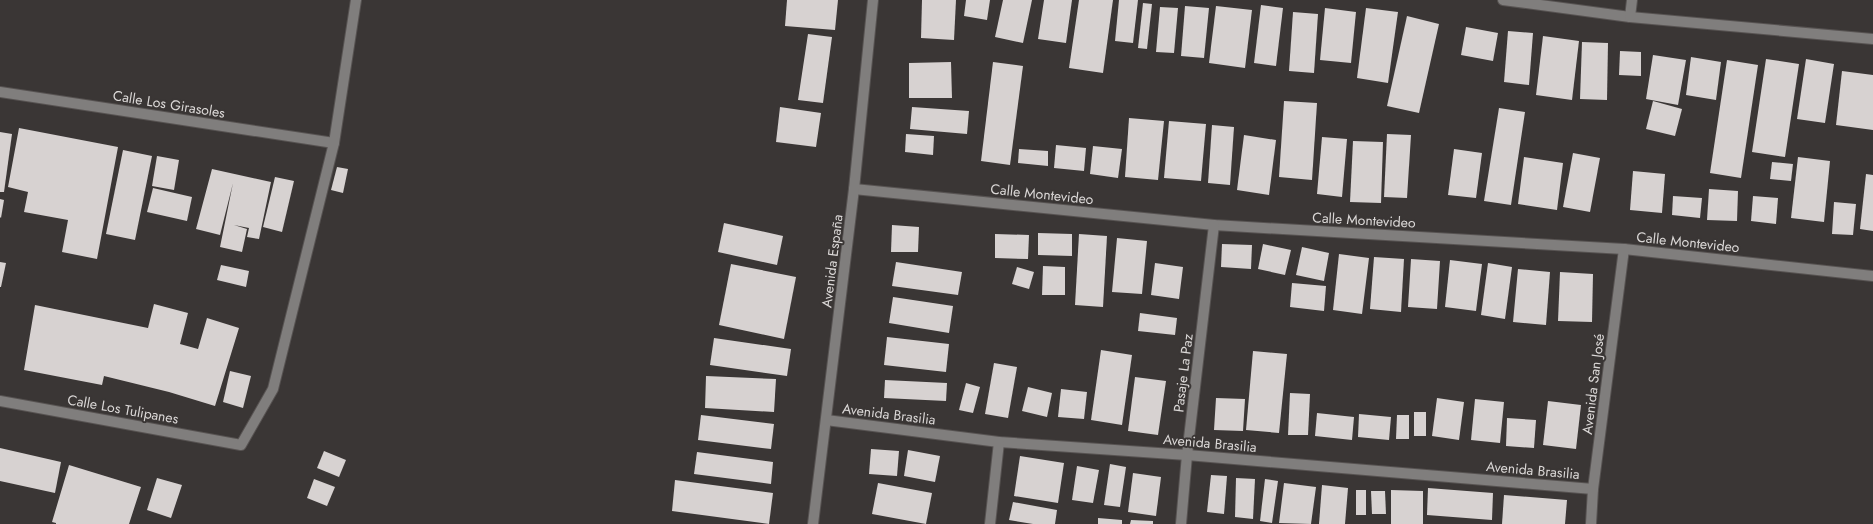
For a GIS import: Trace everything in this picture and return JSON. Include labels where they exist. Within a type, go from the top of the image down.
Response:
[{"type":"street","points":[[334,143],[356,0]]},
{"type":"street","name":"Avenida España","points":[[813,524],[854,189],[873,0]]},
{"type":"street","points":[[1503,0],[1630,17],[1873,39]]},
{"type":"street","points":[[1630,17],[1632,0]]},
{"type":"street","name":"Calle Los Girasoles","points":[[0,92],[334,143]]},
{"type":"street","name":"Calle Los Tulipanes","points":[[0,401],[241,445],[273,389],[334,143]]},
{"type":"street","name":"Calle Montevideo","points":[[854,189],[1214,225],[1624,249],[1873,276]]},
{"type":"street","name":"Pasaje La Paz","points":[[1182,524],[1187,455],[1214,225]]},
{"type":"street","name":"Avenida San José","points":[[1591,524],[1593,489],[1624,249]]},
{"type":"street","name":"Avenida Brasilia","points":[[826,420],[999,442],[1187,455],[1593,489]]},
{"type":"street","points":[[990,524],[999,442]]},
{"type":"building","points":[[787,0],[838,0],[835,30],[785,26]]},
{"type":"building","points":[[922,0],[956,0],[954,40],[921,38]]},
{"type":"building","points":[[966,0],[990,0],[987,20],[964,16]]},
{"type":"building","points":[[1003,0],[1032,0],[1023,43],[995,37]]},
{"type":"building","points":[[1044,0],[1072,0],[1066,43],[1038,39]]},
{"type":"building","points":[[1079,0],[1113,0],[1103,73],[1069,68]]},
{"type":"building","points":[[1119,0],[1138,0],[1133,43],[1115,41]]},
{"type":"building","points":[[1143,3],[1152,4],[1147,49],[1138,48]]},
{"type":"building","points":[[1261,5],[1283,8],[1276,66],[1254,63]]},
{"type":"building","points":[[1185,6],[1209,8],[1204,58],[1181,56]]},
{"type":"building","points":[[1216,6],[1252,10],[1245,68],[1209,63]]},
{"type":"building","points":[[1160,7],[1178,8],[1174,53],[1156,52]]},
{"type":"building","points":[[1325,8],[1356,12],[1351,63],[1320,60]]},
{"type":"building","points":[[1366,8],[1398,12],[1388,83],[1357,78]]},
{"type":"building","points":[[1293,12],[1318,14],[1314,73],[1289,71]]},
{"type":"building","points":[[1407,16],[1439,24],[1419,113],[1387,106]]},
{"type":"building","points":[[1466,27],[1498,33],[1493,61],[1461,55]]},
{"type":"building","points":[[1508,31],[1533,33],[1529,85],[1504,82]]},
{"type":"building","points":[[808,34],[832,37],[823,103],[798,100]]},
{"type":"building","points":[[1543,36],[1579,41],[1572,100],[1536,95]]},
{"type":"building","points":[[1582,42],[1608,43],[1607,100],[1580,99]]},
{"type":"building","points":[[1620,51],[1641,52],[1641,76],[1619,75]]},
{"type":"building","points":[[1653,55],[1686,60],[1678,105],[1646,99]]},
{"type":"building","points":[[1691,57],[1721,62],[1716,100],[1686,95]]},
{"type":"building","points":[[1766,59],[1799,64],[1785,157],[1752,152]]},
{"type":"building","points":[[1806,59],[1834,64],[1825,123],[1797,119]]},
{"type":"building","points":[[1727,60],[1758,65],[1741,178],[1710,173]]},
{"type":"building","points":[[951,62],[952,98],[909,98],[909,63]]},
{"type":"building","points":[[993,62],[1023,66],[1010,165],[981,161]]},
{"type":"building","points":[[1842,71],[1873,75],[1873,130],[1836,125]]},
{"type":"building","points":[[1284,101],[1317,103],[1312,180],[1279,177]]},
{"type":"building","points":[[1653,101],[1682,109],[1675,136],[1646,129]]},
{"type":"building","points":[[780,107],[821,113],[816,147],[776,142]]},
{"type":"building","points":[[912,107],[969,111],[967,134],[910,129]]},
{"type":"building","points":[[1499,108],[1525,112],[1511,205],[1484,201]]},
{"type":"building","points":[[1129,118],[1164,121],[1158,180],[1125,177]]},
{"type":"building","points":[[1169,121],[1206,124],[1201,181],[1164,178]]},
{"type":"building","points":[[1212,125],[1234,127],[1230,185],[1208,183]]},
{"type":"building","points":[[19,128],[118,147],[97,259],[62,252],[68,220],[24,212],[28,192],[8,187]]},
{"type":"building","points":[[0,132],[12,134],[4,192],[0,192]]},
{"type":"building","points":[[906,134],[934,136],[933,155],[905,152]]},
{"type":"building","points":[[1387,134],[1411,135],[1407,198],[1384,197]]},
{"type":"building","points":[[1244,135],[1276,140],[1269,195],[1237,190]]},
{"type":"building","points":[[1322,137],[1347,139],[1342,197],[1317,194]]},
{"type":"building","points":[[1353,141],[1383,142],[1381,203],[1350,202]]},
{"type":"building","points":[[1056,145],[1086,148],[1084,171],[1054,168]]},
{"type":"building","points":[[1093,146],[1122,149],[1118,178],[1090,174]]},
{"type":"building","points":[[1019,149],[1048,151],[1048,166],[1018,163]]},
{"type":"building","points":[[1454,149],[1482,153],[1476,198],[1448,195]]},
{"type":"building","points":[[123,150],[152,156],[135,240],[106,234]]},
{"type":"building","points":[[1573,153],[1600,158],[1590,212],[1563,207]]},
{"type":"building","points":[[157,156],[179,160],[174,190],[152,186]]},
{"type":"building","points":[[1524,157],[1563,163],[1557,210],[1518,204]]},
{"type":"building","points":[[1798,157],[1830,161],[1824,222],[1791,218]]},
{"type":"building","points":[[1772,162],[1793,164],[1791,181],[1770,179]]},
{"type":"building","points":[[337,167],[348,169],[343,193],[331,190]]},
{"type":"building","points":[[212,169],[271,182],[259,239],[247,237],[249,228],[234,225],[247,229],[242,252],[220,247],[233,183],[220,235],[196,229]]},
{"type":"building","points":[[1633,171],[1665,174],[1662,213],[1630,210]]},
{"type":"building","points":[[1866,174],[1873,175],[1873,231],[1860,229]]},
{"type":"building","points":[[275,177],[294,181],[282,232],[263,227]]},
{"type":"building","points":[[153,188],[192,197],[187,221],[147,212]]},
{"type":"building","points":[[1709,189],[1738,191],[1737,221],[1707,220]]},
{"type":"building","points":[[1673,196],[1702,198],[1700,218],[1672,215]]},
{"type":"building","points":[[1753,196],[1778,198],[1776,224],[1751,221]]},
{"type":"building","points":[[0,199],[4,200],[1,218],[0,217]]},
{"type":"building","points":[[1834,202],[1856,204],[1853,235],[1832,234]]},
{"type":"building","points":[[724,223],[783,236],[777,265],[718,252]]},
{"type":"building","points":[[892,225],[919,227],[918,252],[891,252]]},
{"type":"building","points":[[1038,233],[1072,234],[1072,256],[1038,255]]},
{"type":"building","points":[[995,234],[1029,235],[1028,259],[995,258]]},
{"type":"building","points":[[1079,234],[1107,236],[1103,307],[1075,305]]},
{"type":"building","points":[[1117,238],[1147,241],[1142,294],[1112,292]]},
{"type":"building","points":[[1222,244],[1252,245],[1251,269],[1221,267]]},
{"type":"building","points":[[1263,244],[1291,250],[1285,275],[1258,269]]},
{"type":"building","points":[[1302,247],[1329,253],[1324,281],[1296,275]]},
{"type":"building","points":[[1339,254],[1369,258],[1362,314],[1333,310]]},
{"type":"building","points":[[1374,257],[1404,259],[1401,312],[1370,309]]},
{"type":"building","points":[[1411,259],[1440,261],[1437,309],[1408,307]]},
{"type":"building","points":[[1450,260],[1482,264],[1476,311],[1445,307]]},
{"type":"building","points":[[0,262],[6,263],[1,287],[0,287]]},
{"type":"building","points":[[896,262],[962,272],[958,295],[892,286]]},
{"type":"building","points":[[1155,263],[1183,267],[1179,299],[1151,295]]},
{"type":"building","points":[[1488,263],[1512,267],[1505,319],[1481,315]]},
{"type":"building","points":[[731,264],[796,277],[784,339],[719,325]]},
{"type":"building","points":[[221,265],[249,271],[246,287],[217,280]]},
{"type":"building","points":[[1043,266],[1065,267],[1065,295],[1042,295]]},
{"type":"building","points":[[1017,267],[1034,272],[1029,289],[1012,284]]},
{"type":"building","points":[[1518,269],[1550,272],[1546,325],[1513,322]]},
{"type":"building","points":[[1560,272],[1593,274],[1592,322],[1558,321]]},
{"type":"building","points":[[1292,283],[1326,286],[1324,311],[1290,307]]},
{"type":"building","points":[[893,297],[953,306],[949,333],[889,323]]},
{"type":"building","points":[[154,304],[188,313],[180,344],[198,349],[207,318],[239,328],[215,406],[169,392],[104,376],[102,385],[24,370],[35,305],[148,328]]},
{"type":"building","points":[[1140,313],[1177,318],[1175,335],[1138,331]]},
{"type":"building","points":[[887,337],[949,344],[946,372],[884,365]]},
{"type":"building","points":[[714,338],[791,349],[787,376],[710,365]]},
{"type":"building","points":[[1101,350],[1132,355],[1122,425],[1091,420]]},
{"type":"building","points":[[1253,351],[1287,354],[1279,433],[1246,430]]},
{"type":"building","points":[[994,363],[1017,367],[1008,418],[985,414]]},
{"type":"building","points":[[230,371],[251,376],[243,408],[223,402]]},
{"type":"building","points":[[706,376],[776,379],[774,412],[705,408]]},
{"type":"building","points":[[1135,377],[1166,381],[1158,435],[1128,431]]},
{"type":"building","points":[[885,380],[947,383],[946,401],[884,398]]},
{"type":"building","points":[[966,383],[980,387],[973,413],[959,410]]},
{"type":"building","points":[[1028,387],[1052,393],[1047,417],[1022,411]]},
{"type":"building","points":[[1061,389],[1087,392],[1084,419],[1058,417]]},
{"type":"building","points":[[1290,393],[1310,394],[1308,435],[1288,435]]},
{"type":"building","points":[[1216,398],[1245,399],[1243,431],[1214,430]]},
{"type":"building","points":[[1437,398],[1464,402],[1459,440],[1432,436]]},
{"type":"building","points":[[1475,399],[1504,402],[1500,443],[1471,440]]},
{"type":"building","points":[[1548,401],[1581,405],[1576,449],[1543,445]]},
{"type":"building","points":[[1414,412],[1426,412],[1426,436],[1414,436]]},
{"type":"building","points":[[1317,413],[1354,417],[1352,440],[1315,436]]},
{"type":"building","points":[[1359,414],[1391,417],[1389,440],[1358,437]]},
{"type":"building","points":[[701,415],[774,424],[771,449],[698,440]]},
{"type":"building","points":[[1397,415],[1409,415],[1409,439],[1396,439]]},
{"type":"building","points":[[1507,418],[1536,420],[1534,448],[1506,446]]},
{"type":"building","points":[[0,448],[61,462],[55,493],[0,481]]},
{"type":"building","points":[[871,449],[899,451],[897,476],[869,474]]},
{"type":"building","points":[[908,450],[940,456],[935,482],[904,476]]},
{"type":"building","points":[[324,451],[346,460],[339,477],[317,468]]},
{"type":"building","points":[[697,452],[773,462],[771,484],[694,474]]},
{"type":"building","points":[[1020,456],[1064,463],[1058,503],[1014,496]]},
{"type":"building","points":[[1110,464],[1126,467],[1120,507],[1104,505]]},
{"type":"building","points":[[69,465],[141,487],[129,524],[56,524],[52,522]]},
{"type":"building","points":[[1077,466],[1099,470],[1093,503],[1072,500]]},
{"type":"building","points":[[1133,473],[1161,477],[1156,516],[1128,512]]},
{"type":"building","points":[[1211,475],[1227,476],[1224,514],[1207,512]]},
{"type":"building","points":[[157,478],[182,485],[171,518],[147,510]]},
{"type":"building","points":[[1236,478],[1255,479],[1253,519],[1235,517]]},
{"type":"building","points":[[314,479],[335,487],[327,506],[307,498]]},
{"type":"building","points":[[1265,479],[1278,481],[1272,523],[1260,521]]},
{"type":"building","points":[[675,480],[773,493],[769,524],[672,511]]},
{"type":"building","points":[[878,483],[932,493],[926,524],[872,514]]},
{"type":"building","points":[[1284,483],[1316,487],[1311,524],[1279,523]]},
{"type":"building","points":[[1322,485],[1348,488],[1345,524],[1319,524]]},
{"type":"building","points":[[1428,488],[1493,493],[1492,520],[1427,515]]},
{"type":"building","points":[[1356,490],[1366,490],[1366,515],[1356,515]]},
{"type":"building","points":[[1391,490],[1423,491],[1423,524],[1391,524]]},
{"type":"building","points":[[1371,491],[1385,491],[1386,514],[1372,514]]},
{"type":"building","points":[[1504,495],[1567,500],[1565,524],[1502,524]]},
{"type":"building","points":[[1013,502],[1057,510],[1055,524],[1033,524],[1009,520]]},
{"type":"building","points":[[1098,518],[1122,520],[1122,524],[1098,524]]},
{"type":"building","points":[[1131,520],[1153,521],[1153,524],[1130,524]]}]
